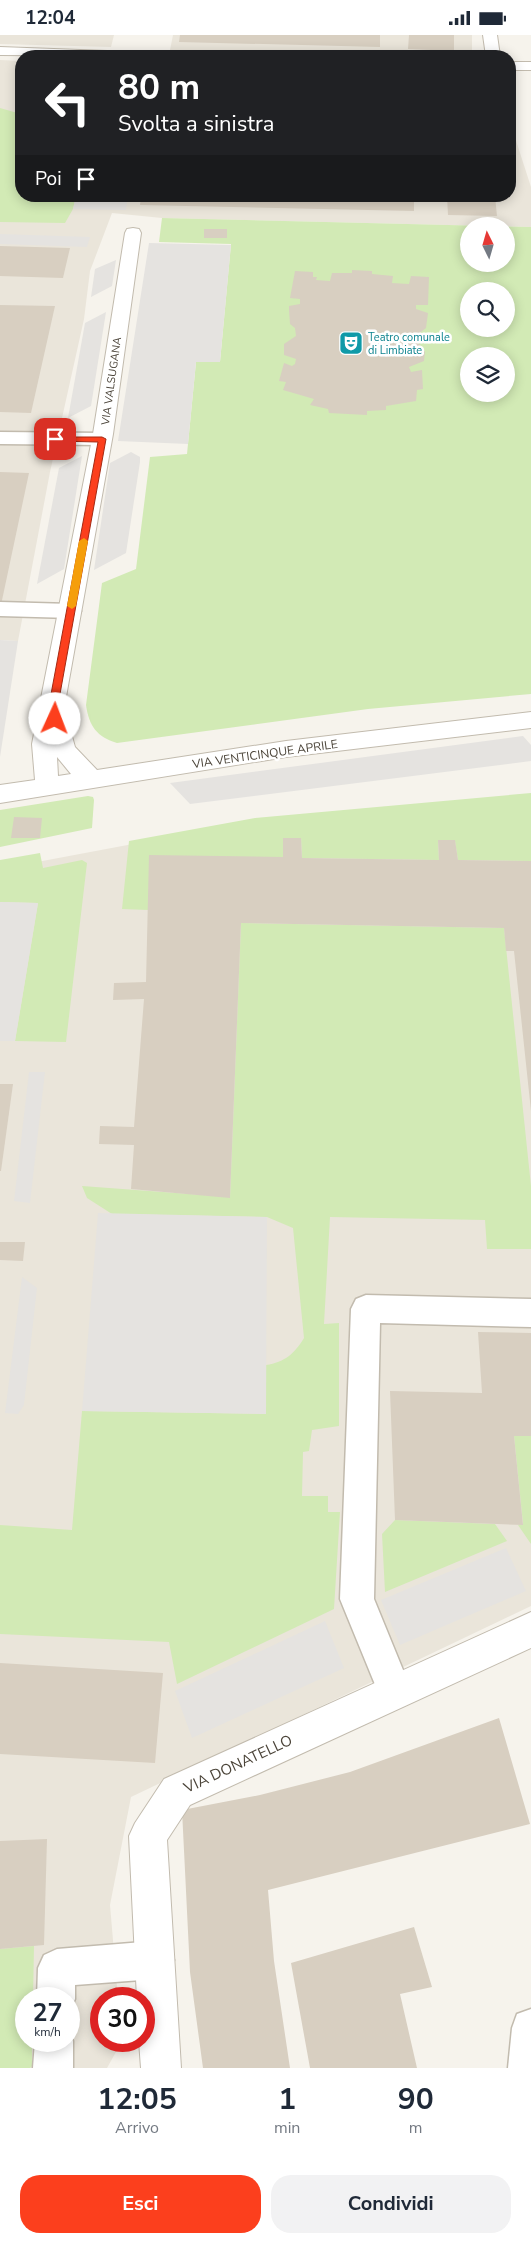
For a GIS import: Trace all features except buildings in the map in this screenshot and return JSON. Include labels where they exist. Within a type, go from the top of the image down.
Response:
[{"type":"street","points":[[490,35],[492,50]]},
{"type":"street","points":[[131,50],[133,41]]},
{"type":"street","points":[[0,51],[15,52]]},
{"type":"street","points":[[516,66],[531,66]]},
{"type":"street","name":"VIA VALSUGANA","points":[[47,786],[44,744],[71,611],[102,439],[133,233]]},
{"type":"street","name":"VIA VALSUGANA","points":[[53,705],[59,741],[73,763],[93,780]]},
{"type":"street","name":"VIA VENTICINQUE APRILE","points":[[0,794],[286,749],[531,720]]},
{"type":"street","name":"VIA DONATELLO","points":[[161,2068],[148,1836],[177,1792],[531,1630]]},
{"type":"lane","points":[[0,438],[102,439]]},
{"type":"lane","points":[[0,609],[71,611]]},
{"type":"lane","points":[[395,1692],[356,1599],[366,1309],[531,1313]]},
{"type":"lane","points":[[56,1987],[57,1968],[155,1959]]},
{"type":"lane","points":[[528,2068],[531,2028]]},
{"type":"lane","points":[[53,2068],[54,2052]]},
{"type":"shaded area","points":[[0,35],[114,35],[111,47],[0,44]]},
{"type":"shaded area","points":[[173,35],[472,35],[472,50],[170,50]]},
{"type":"shaded area","points":[[0,60],[15,61],[15,202],[516,202],[516,141],[531,187],[531,227],[515,227],[515,217],[460,217],[460,225],[162,218],[112,213],[90,271],[84,319],[50,472],[18,641],[0,640]]},
{"type":"shaded area","points":[[75,202],[127,202],[126,210],[73,209]]},
{"type":"shaded area","points":[[0,234],[90,237],[87,247],[0,244]]},
{"type":"shaded area","points":[[149,243],[231,245],[220,362],[196,362],[188,444],[118,441]]},
{"type":"shaded area","points":[[116,260],[112,286],[91,297],[95,269]]},
{"type":"shaded area","points":[[106,312],[91,406],[68,418],[85,323]]},
{"type":"shaded area","points":[[131,452],[140,457],[140,462],[126,553],[94,570],[110,463]]},
{"type":"shaded area","points":[[82,456],[64,569],[37,584],[59,468]]},
{"type":"shaded area","points":[[0,640],[18,641],[0,757]]},
{"type":"shaded area","points":[[523,736],[531,745],[531,761],[190,804],[170,783]]},
{"type":"shaded area","points":[[531,799],[531,1606],[131,1797],[110,1905],[117,1987],[90,1987],[90,2052],[116,2052],[107,2068],[0,2068],[0,869],[255,821]]},
{"type":"shaded area","points":[[0,902],[38,903],[15,1041],[0,1041]]},
{"type":"shaded area","points":[[29,1072],[45,1072],[30,1203],[14,1201]]},
{"type":"shaded area","points":[[98,1213],[267,1217],[266,1414],[82,1411]]},
{"type":"shaded area","points":[[22,1277],[37,1288],[24,1405],[18,1414],[5,1413]]},
{"type":"shaded area","points":[[506,1548],[526,1591],[400,1645],[381,1600]]},
{"type":"shaded area","points":[[325,1621],[344,1668],[192,1738],[175,1691]]},
{"type":"green space","points":[[0,108],[15,112],[15,202],[75,202],[65,223],[0,222]]},
{"type":"green space","points":[[162,218],[460,225],[460,273],[515,273],[515,226],[531,227],[531,694],[368,709],[117,743],[110,741],[95,730],[89,719],[86,705],[102,583],[136,569],[150,457],[187,454],[196,362],[220,362],[231,244],[159,242]]},
{"type":"green space","points":[[531,793],[531,861],[458,860],[455,841],[438,840],[439,860],[302,858],[301,838],[283,838],[283,857],[148,910],[122,909],[129,841],[255,818]]},
{"type":"green space","points":[[88,796],[93,797],[94,800],[92,828],[0,847],[0,810]]},
{"type":"green space","points":[[40,853],[43,868],[82,860],[87,863],[66,1042],[15,1041],[38,903],[0,902],[0,860]]},
{"type":"green space","points":[[241,923],[504,928],[531,1186],[531,1249],[487,1249],[485,1220],[330,1217],[324,1324],[339,1323],[339,1426],[312,1430],[309,1451],[303,1452],[302,1496],[328,1496],[328,1512],[340,1512],[334,1609],[177,1684],[169,1642],[0,1634],[0,1525],[72,1530],[82,1411],[265,1414],[266,1365],[284,1359],[297,1349],[304,1338],[293,1228],[267,1217],[112,1214],[87,1198],[82,1186],[230,1197]]},
{"type":"green space","points":[[514,1436],[531,1436],[531,1544],[518,1525],[523,1524]]},
{"type":"green space","points":[[395,1520],[495,1524],[507,1541],[385,1592],[382,1534]]},
{"type":"green space","points":[[34,1946],[33,1987],[15,1987],[15,2052],[32,2052],[32,2066],[30,2068],[0,2068],[0,1949]]},
{"type":"slow traffic","points":[[72,606],[84,541]]},
{"type":"place","name":"Teatro comunale di Limbiate","points":[[351,343]]},
{"type":"route","points":[[55,439],[102,439],[53,705],[55,719]]}]
